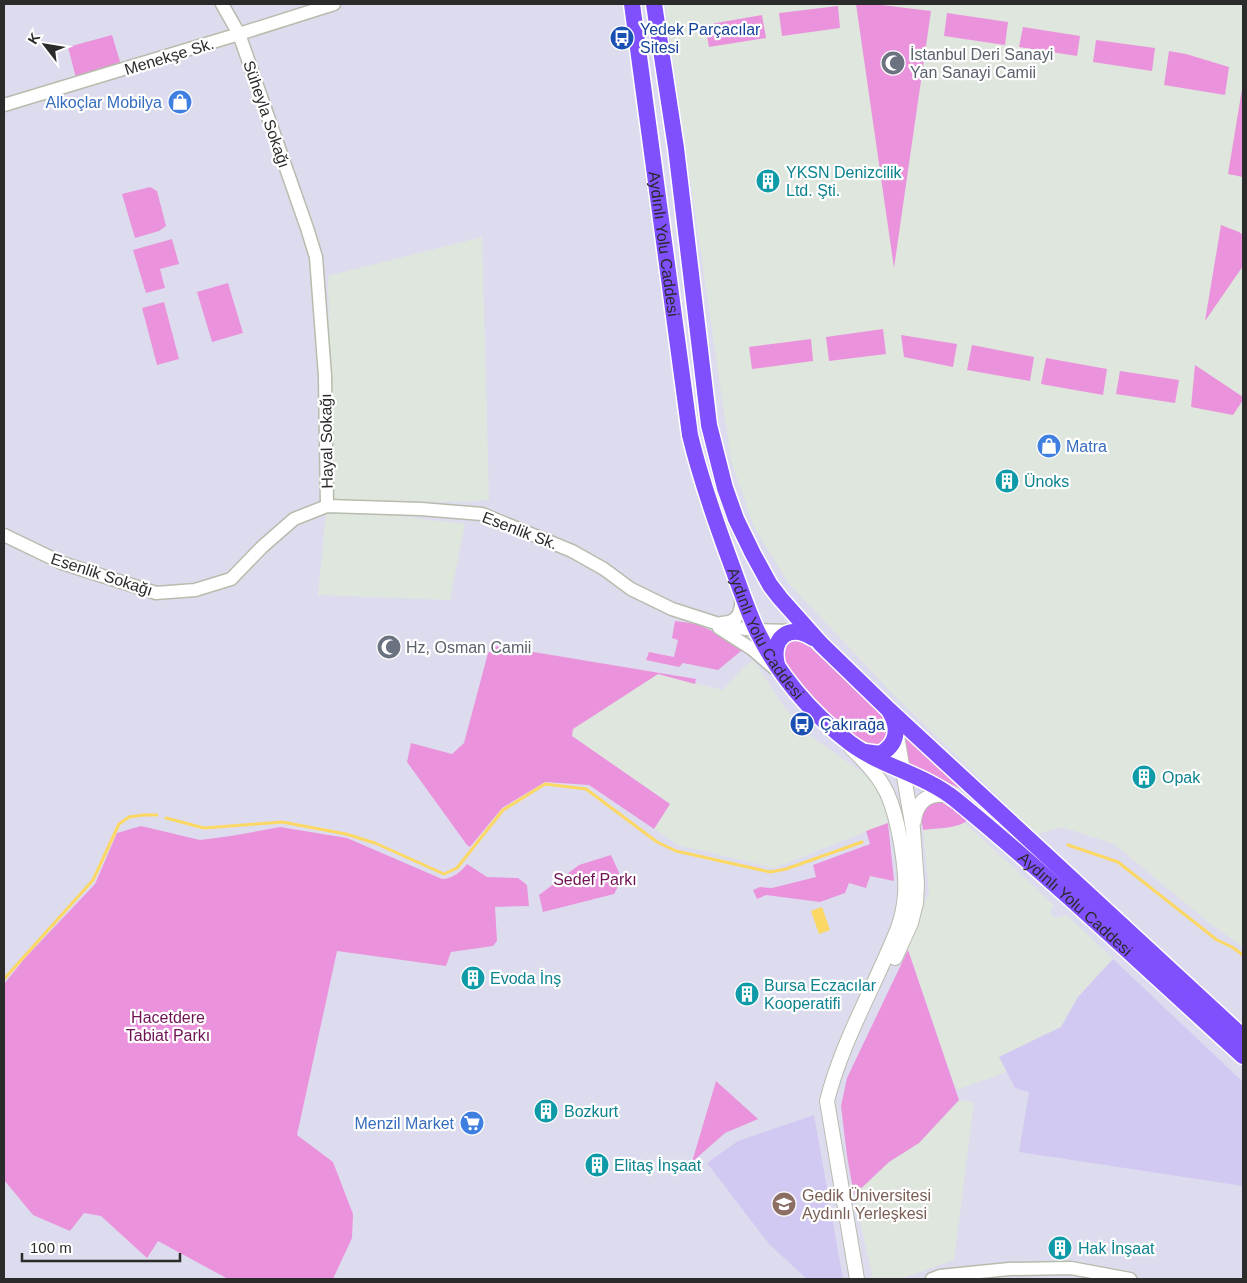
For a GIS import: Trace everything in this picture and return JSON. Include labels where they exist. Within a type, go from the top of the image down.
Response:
[{"type":"main road","name":"Aydınlı Yolu Caddesi","points":[[632,4],[690,435],[709,504],[741,591],[756,630],[778,668],[818,715],[862,751],[935,786],[954,798],[1068,896],[1243,1056]]},
{"type":"main road","name":"Aydınlı Yolu Caddesi","points":[[654,4],[676,148],[710,425],[716,454],[736,519],[770,585],[821,644],[889,710],[1243,1037]]},
{"type":"main road","points":[[778,668],[775,647],[785,634],[794,631],[811,637],[821,644]]},
{"type":"main road","points":[[855,1027],[895,958],[911,922],[916,903],[917,884],[913,829],[894,718],[889,710]]},
{"type":"main road","points":[[818,715],[859,755],[873,771],[886,792],[896,818],[902,847],[906,892],[904,911],[889,952],[832,1079],[827,1101],[857,1279]]},
{"type":"main road","points":[[862,751],[880,754],[887,750],[895,739],[896,730]]},
{"type":"main road","points":[[913,829],[915,812],[920,803],[927,798],[942,794],[954,798]]},
{"type":"street","name":"Süheyla Sokağı","points":[[222,4],[239,34],[316,257],[325,376]]},
{"type":"street","name":"Menekşe Sk.","points":[[4,106],[334,4]]},
{"type":"street","name":"Hayal Sokağı","points":[[325,376],[328,506]]},
{"type":"street","name":"Esenlik Sokağı","points":[[4,535],[62,564],[156,593],[195,590],[231,579],[262,547],[294,519],[328,506]]},
{"type":"street","name":"Esenlik Sk.","points":[[328,506],[420,509],[482,514],[572,551],[660,604],[740,629],[794,631]]},
{"type":"street","points":[[714,622],[727,623],[735,620],[740,614],[742,607],[741,591]]},
{"type":"street","name":"Esenlik Sk.","points":[[695,616],[731,634],[752,648],[797,692]]},
{"type":"street","points":[[932,1279],[940,1276],[1009,1269],[1061,1268],[1130,1279]]},
{"type":"shaded area","points":[[665,4],[1243,4],[1243,947],[1208,922],[1114,844],[1062,827],[1037,834],[891,692],[789,584],[754,527],[731,461]]},
{"type":"shaded area","points":[[482,237],[489,500],[464,502],[333,500],[328,276]]},
{"type":"shaded area","points":[[326,514],[382,514],[465,524],[450,600],[318,595]]},
{"type":"shaded area","points":[[754,661],[782,704],[809,735],[862,772],[874,784],[883,804],[888,823],[774,868],[678,845],[654,829],[670,804],[572,736],[573,728],[658,674],[723,690],[746,665]]},
{"type":"shaded area","points":[[965,823],[1054,905],[1050,913],[1055,918],[1067,915],[1113,959],[1078,997],[1061,1027],[999,1057],[1007,1072],[956,1090],[908,950],[929,892],[923,830],[952,827]]},
{"type":"shaded area","points":[[822,907],[830,930],[819,934],[811,911]]},
{"type":"shaded area","points":[[1113,959],[1243,1082],[1243,1186],[1019,1152],[1029,1092],[1015,1088],[999,1057],[1061,1027],[1078,997]]},
{"type":"shaded area","points":[[959,1100],[974,1102],[954,1260],[900,1279],[873,1279],[854,1195],[889,1162],[919,1143]]},
{"type":"shaded area","name":"Gedik Üniversitesi Aydınlı Yerleşkesi","points":[[814,1115],[843,1279],[807,1279],[769,1244],[707,1163],[738,1141]]},
{"type":"green space","points":[[856,4],[873,4],[931,11],[894,268]]},
{"type":"green space","points":[[838,6],[840,28],[782,36],[779,13]]},
{"type":"green space","points":[[947,13],[1008,22],[1005,45],[944,36]]},
{"type":"green space","points":[[762,15],[766,38],[709,47],[705,25]]},
{"type":"green space","points":[[1023,27],[1080,36],[1077,56],[1019,47]]},
{"type":"green space","points":[[112,35],[121,65],[76,78],[68,47]]},
{"type":"green space","points":[[1096,40],[1155,48],[1152,71],[1093,62]]},
{"type":"green space","points":[[1169,51],[1229,67],[1225,95],[1164,85]]},
{"type":"green space","points":[[1243,83],[1243,177],[1228,174]]},
{"type":"green space","points":[[150,187],[157,191],[166,226],[159,231],[135,238],[122,194]]},
{"type":"green space","points":[[1221,225],[1243,235],[1243,266],[1205,321]]},
{"type":"green space","points":[[172,239],[179,264],[160,269],[165,288],[146,293],[133,250]]},
{"type":"green space","points":[[228,283],[243,333],[212,342],[197,292]]},
{"type":"green space","points":[[164,302],[179,359],[157,365],[142,308]]},
{"type":"green space","points":[[883,329],[886,354],[829,361],[826,337]]},
{"type":"green space","points":[[901,335],[957,344],[953,367],[904,357]]},
{"type":"green space","points":[[811,339],[813,361],[752,369],[749,347]]},
{"type":"green space","points":[[972,345],[1034,357],[1030,381],[967,370]]},
{"type":"green space","points":[[1046,358],[1107,369],[1103,395],[1041,384]]},
{"type":"green space","points":[[1195,365],[1243,397],[1233,415],[1191,407]]},
{"type":"green space","points":[[1120,371],[1179,380],[1175,403],[1116,394]]},
{"type":"green space","points":[[675,621],[697,624],[742,645],[741,651],[718,670],[683,663],[679,667],[646,660],[649,652],[674,657],[678,640],[672,638]]},
{"type":"green space","points":[[795,639],[810,647],[885,717],[887,730],[883,743],[874,745],[851,733],[815,701],[783,657],[786,642]]},
{"type":"green space","points":[[497,646],[696,679],[695,684],[658,674],[573,729],[572,736],[670,804],[654,829],[589,785],[545,782],[502,808],[470,847],[467,845],[407,762],[411,743],[452,754],[464,743],[488,653]]},
{"type":"green space","points":[[907,735],[964,788],[963,790],[909,764],[905,737]]},
{"type":"green space","points":[[936,800],[969,819],[960,825],[923,830],[920,810]]},
{"type":"green space","points":[[888,823],[894,881],[870,876],[866,888],[849,883],[845,893],[820,902],[766,895],[757,899],[753,890],[760,887],[772,888],[816,877],[813,865],[870,844],[866,831]]},
{"type":"green space","name":"Hacetdere Tabiat Parkı","points":[[141,826],[200,840],[280,827],[347,838],[442,879],[456,874],[467,864],[487,877],[518,878],[527,885],[529,906],[495,907],[497,941],[493,946],[451,952],[446,966],[337,951],[297,1135],[333,1162],[353,1214],[352,1238],[333,1279],[228,1279],[158,1241],[147,1258],[101,1216],[84,1213],[70,1231],[33,1215],[4,1180],[4,984],[25,958],[95,884],[117,833]]},
{"type":"green space","name":"Sedef Parkı","points":[[611,855],[622,879],[614,894],[543,912],[539,895],[579,865]]},
{"type":"green space","points":[[908,950],[959,1100],[919,1143],[889,1162],[854,1195],[841,1106],[847,1078]]},
{"type":"green space","points":[[716,1081],[758,1119],[725,1133],[692,1162]]},
{"type":"waterway","points":[[166,818],[204,828],[282,822],[346,834],[375,843],[444,874],[457,868],[503,810],[545,784],[586,789],[657,842],[676,851],[770,872],[786,869],[862,842]]},
{"type":"waterway","points":[[4,979],[93,880],[119,824],[129,817],[157,815]]},
{"type":"waterway","points":[[1068,845],[1118,862],[1217,940],[1243,955]]},
{"type":"place","name":"Yedek Parçacılar Sitesi","points":[[622,38]]},
{"type":"place","name":"İstanbul Deri Sanayi Yan Sanayi Camii","points":[[893,63]]},
{"type":"place","name":"Alkoçlar Mobilya","points":[[180,102]]},
{"type":"place","name":"YKSN Denizcilik Ltd. Şti.","points":[[768,181]]},
{"type":"place","name":"Matra","points":[[1049,446]]},
{"type":"place","name":"Ünoks","points":[[1007,481]]},
{"type":"place","name":"Hz, Osman Camii","points":[[389,647]]},
{"type":"place","name":"Çakırağa","points":[[802,724]]},
{"type":"place","name":"Opak","points":[[1144,777]]},
{"type":"place","name":"Evoda İnş","points":[[473,978]]},
{"type":"place","name":"Bursa Eczacılar Kooperatifi","points":[[747,994]]},
{"type":"place","name":"Bozkurt","points":[[546,1111]]},
{"type":"place","name":"Menzil Market","points":[[472,1123]]},
{"type":"place","name":"Elitaş İnşaat","points":[[597,1165]]},
{"type":"place","name":"Gedik Üniversitesi Aydınlı Yerleşkesi","points":[[784,1204]]},
{"type":"place","name":"Hak İnşaat","points":[[1060,1248]]}]
